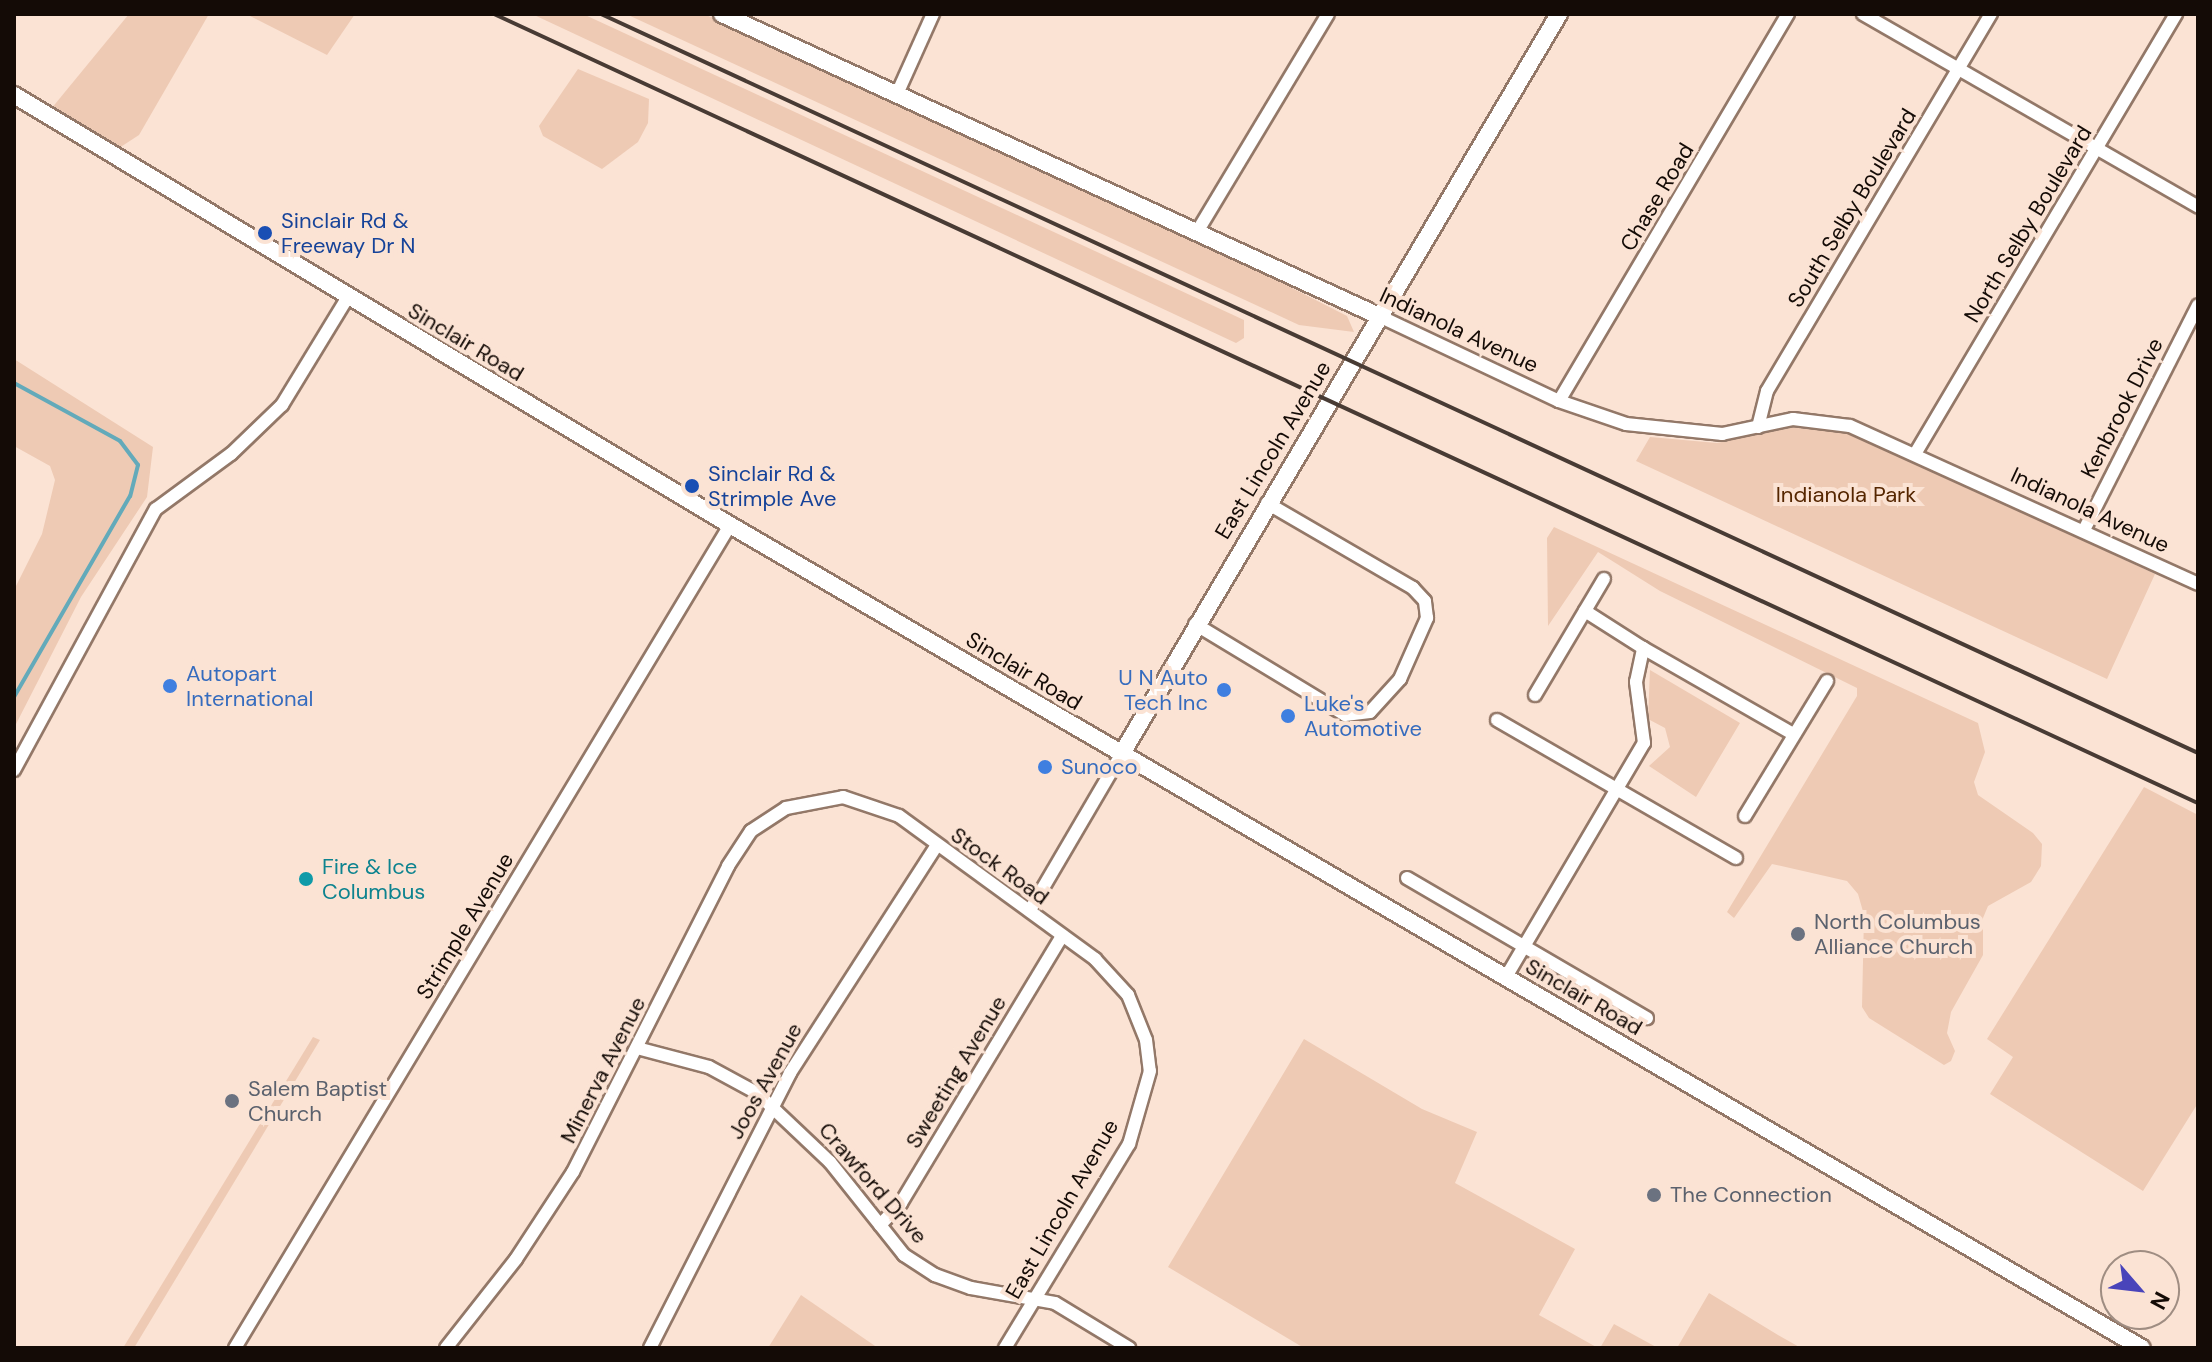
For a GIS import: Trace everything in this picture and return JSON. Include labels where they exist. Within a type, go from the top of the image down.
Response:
[{"type":"main road","name":"East Lincoln Avenue","points":[[1121,755],[1195,624],[1559,14]]},
{"type":"main road","name":"Indianola Avenue","points":[[732,16],[1379,316]]},
{"type":"main road","name":"Sinclair Road","points":[[14,95],[730,525],[2142,1348]]},
{"type":"street","points":[[897,94],[933,14]]},
{"type":"street","points":[[1197,232],[1328,14]]},
{"type":"street","name":"Chase Road","points":[[1559,401],[1788,14]]},
{"type":"street","points":[[1863,14],[2198,207]]},
{"type":"street","name":"South Selby Boulevard","points":[[1758,427],[1767,391],[1991,14]]},
{"type":"street","name":"North Selby Boulevard","points":[[1915,454],[2176,14]]},
{"type":"street","points":[[14,770],[156,509],[231,454],[282,405],[348,297]]},
{"type":"street","name":"Kenbrook Drive","points":[[2084,530],[2198,305]]},
{"type":"street","name":"Indianola Avenue","points":[[1379,316],[1559,401],[1606,418],[1662,430],[1722,434],[1793,419],[1833,421],[1915,454],[2198,584]]},
{"type":"street","points":[[1195,624],[1345,715],[1370,712],[1382,703],[1409,663],[1427,618],[1419,595],[1267,503]]},
{"type":"street","name":"Strimple Avenue","points":[[235,1348],[730,525]]},
{"type":"street","points":[[1535,695],[1604,579]]},
{"type":"street","points":[[1585,611],[1793,734]]},
{"type":"street","points":[[1506,977],[1644,743],[1636,682],[1643,648]]},
{"type":"street","points":[[1745,816],[1827,681]]},
{"type":"street","points":[[1497,720],[1736,858]]},
{"type":"street","name":"East Lincoln Avenue","points":[[1030,910],[1121,755]]},
{"type":"street","name":"Stock Road","points":[[786,808],[843,797],[899,816],[1095,959],[1128,995],[1146,1040]]},
{"type":"street","name":"Minerva Avenue","points":[[446,1348],[535,1232],[573,1172],[728,866],[751,831],[786,808]]},
{"type":"street","name":"Joos Avenue","points":[[650,1348],[773,1106],[850,975],[937,845]]},
{"type":"street","points":[[1407,878],[1647,1018]]},
{"type":"street","name":"Sweeting Avenue","points":[[880,1225],[901,1203],[1062,936]]},
{"type":"street","name":"East Lincoln Avenue","points":[[1005,1348],[1129,1144],[1150,1071],[1146,1040]]},
{"type":"street","name":"Crawford Drive","points":[[637,1048],[709,1067],[773,1106],[830,1162],[904,1255],[935,1275],[971,1288],[1055,1303],[1129,1348]]},
{"type":"green space","points":[[129,14],[209,14],[139,135],[119,148],[51,109]]},
{"type":"green space","points":[[246,14],[355,14],[327,55]]},
{"type":"green space","points":[[532,14],[583,14],[1244,320],[1244,338],[1236,343]]},
{"type":"green space","points":[[626,14],[704,14],[1237,260],[1347,316],[1354,332],[1299,325]]},
{"type":"green space","points":[[578,69],[649,99],[648,123],[638,142],[602,169],[543,136],[539,126]]},
{"type":"green space","points":[[14,359],[153,447],[147,497],[81,597],[14,728],[14,590],[42,534],[55,480],[50,466],[14,446]]},
{"type":"green space","name":"Indianola Park","points":[[1791,427],[1836,429],[1862,437],[2155,574],[2107,679],[1636,461],[1650,437],[1717,443]]},
{"type":"green space","points":[[1554,527],[1978,723],[1985,752],[1974,782],[1978,795],[2033,833],[2042,844],[2041,866],[2031,882],[1988,906],[1983,918],[1983,955],[1951,1012],[1947,1033],[1955,1051],[1951,1061],[1944,1065],[1869,1018],[1862,1007],[1864,915],[1858,894],[1847,881],[1772,864],[1734,918],[1727,912],[1857,696],[1857,688],[1660,591],[1598,552],[1548,626],[1547,538]]},
{"type":"green space","points":[[1650,670],[1740,723],[1696,797],[1649,766],[1670,747],[1665,728],[1648,719]]},
{"type":"green space","points":[[2144,787],[2198,815],[2198,1103],[2143,1191],[1990,1094],[2013,1057],[1987,1039]]},
{"type":"green space","points":[[313,1037],[320,1040],[134,1348],[123,1348]]},
{"type":"green space","points":[[1304,1039],[1422,1109],[1477,1132],[1455,1183],[1575,1249],[1539,1315],[1598,1348],[1304,1348],[1168,1267]]},
{"type":"green space","points":[[1709,1293],[1778,1335],[1801,1348],[1677,1348]]},
{"type":"green space","points":[[801,1295],[878,1348],[768,1348]]},
{"type":"green space","points":[[1614,1324],[1658,1348],[1600,1348]]},
{"type":"waterway","points":[[14,383],[120,441],[138,465],[130,496],[14,697]]},
{"type":"railway","points":[[494,14],[2198,803]]},
{"type":"railway","points":[[601,14],[2198,753]]},
{"type":"place","name":"Sinclair Rd & Freeway Dr N","points":[[265,233]]},
{"type":"place","name":"Sinclair Rd & Strimple Ave","points":[[692,486]]},
{"type":"place","name":"Autopart International","points":[[170,686]]},
{"type":"place","name":"U N Auto Tech Inc","points":[[1224,690]]},
{"type":"place","name":"Luke's Automotive","points":[[1288,716]]},
{"type":"place","name":"Sunoco","points":[[1045,767]]},
{"type":"place","name":"Fire & Ice Columbus","points":[[306,879]]},
{"type":"place","name":"North Columbus Alliance Church","points":[[1798,934]]},
{"type":"place","name":"Salem Baptist Church","points":[[232,1101]]},
{"type":"place","name":"The Connection","points":[[1654,1195]]}]
